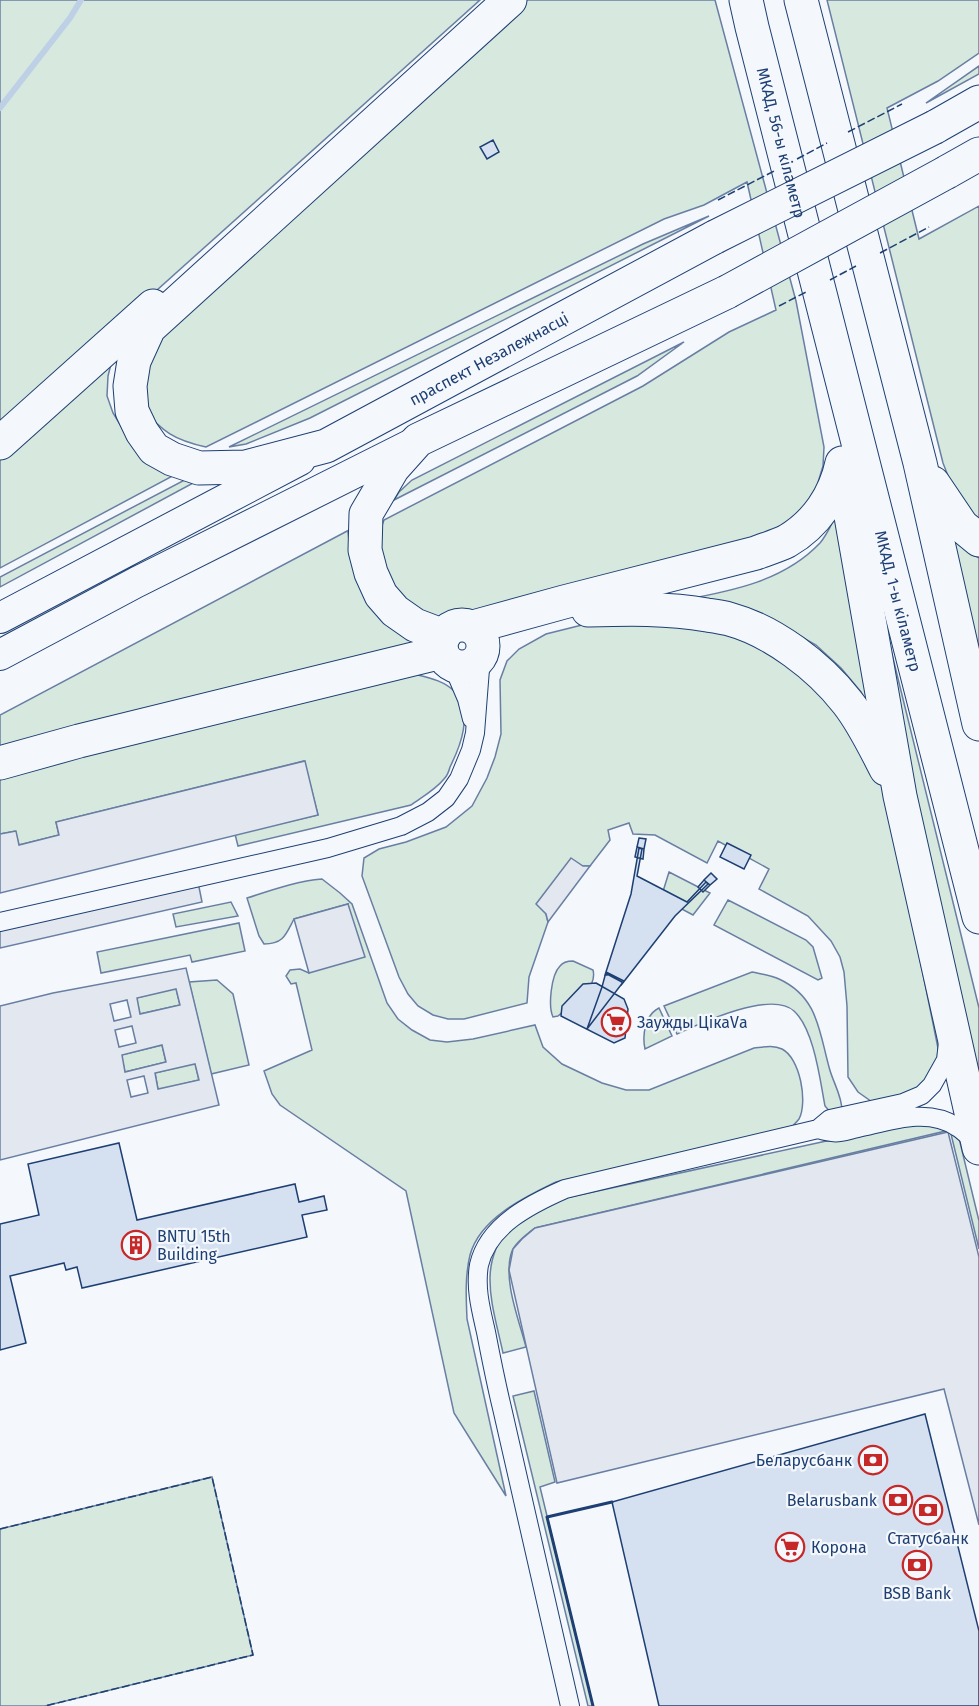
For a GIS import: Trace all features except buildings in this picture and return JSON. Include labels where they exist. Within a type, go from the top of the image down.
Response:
[{"type":"highway","points":[[0,442],[334,145],[493,0]]},
{"type":"highway","points":[[326,446],[246,467],[199,468],[172,459],[154,449],[142,432],[132,411],[130,386],[134,361],[149,328],[510,0]]},
{"type":"highway","points":[[731,0],[749,13]]},
{"type":"highway","points":[[801,0],[920,464],[979,724]]},
{"type":"highway","name":"МКАД, 56-ы кіламетр","points":[[749,13],[819,285]]},
{"type":"highway","name":"праспект Незалежнасці","points":[[326,446],[715,237],[934,128],[979,102]]},
{"type":"highway","points":[[842,465],[832,492],[822,509],[809,526],[786,542],[756,553],[564,602],[462,646],[415,625],[395,611],[381,595],[370,573],[365,550],[366,514],[393,468],[418,440],[727,292],[979,154]]},
{"type":"highway","name":"МКАД, 1-ы кіламетр","points":[[819,285],[979,917]]},
{"type":"highway","points":[[837,360],[842,465],[900,796],[979,1147]]},
{"type":"highway","points":[[920,464],[962,526],[979,540]]},
{"type":"highway","points":[[0,763],[79,741],[462,646],[534,623],[587,610],[642,608],[729,618],[782,644],[817,671],[847,702],[871,739],[900,796]]},
{"type":"main road","points":[[0,655],[137,582],[418,440]]},
{"type":"main road","name":"праспект Незалежнасці","points":[[0,618],[326,446]]},
{"type":"street","points":[[462,646],[467,699],[476,733]]},
{"type":"street","points":[[0,922],[328,848],[401,826],[428,812],[446,798],[459,779],[476,733],[462,646]]},
{"type":"street","points":[[570,1706],[494,1374],[478,1294],[480,1264],[489,1244],[503,1226],[519,1212],[565,1189],[818,1129],[830,1119],[903,1103],[922,1095],[932,1085],[946,1060],[950,1026]]},
{"type":"street","points":[[818,1129],[833,1134],[905,1118],[926,1116],[941,1119],[957,1127],[979,1147]]},
{"type":"shaded area","points":[[0,0],[480,0],[0,431]]},
{"type":"shaded area","points":[[527,0],[715,0],[796,301],[824,447],[823,466],[816,489],[789,528],[665,570],[453,622],[436,620],[407,608],[383,573],[380,531],[384,520],[643,386],[729,332],[776,310],[747,182],[704,205],[664,219],[206,447],[170,434],[142,408],[151,343],[260,241]]},
{"type":"shaded area","points":[[827,0],[979,0],[979,53],[938,81],[887,108],[919,239],[979,206],[979,528],[957,499],[943,463]]},
{"type":"shaded area","points":[[979,66],[979,74],[926,103]]},
{"type":"shaded area","points":[[709,216],[310,418],[246,444],[229,447],[643,244]]},
{"type":"shaded area","points":[[684,342],[637,376],[394,500],[412,480]]},
{"type":"shaded area","points":[[113,356],[108,376],[107,396],[113,413],[124,431],[182,471],[0,568],[0,455]]},
{"type":"shaded area","points":[[196,474],[208,475],[0,587],[0,577]]},
{"type":"shaded area","points":[[839,510],[873,714],[861,692],[841,668],[816,645],[786,628],[683,600],[738,588],[790,567],[820,543]]},
{"type":"shaded area","points":[[351,529],[348,532],[351,556],[415,642],[0,756],[0,715]]},
{"type":"shaded area","points":[[953,538],[979,558],[979,657]]},
{"type":"shaded area","points":[[643,620],[688,624],[767,646],[821,687],[882,772],[938,1048],[937,1063],[919,1094],[875,1104],[858,1092],[848,1077],[847,1006],[844,972],[840,957],[831,941],[808,916],[759,889],[769,869],[718,841],[707,863],[655,835],[633,834],[629,823],[608,830],[610,840],[590,866],[583,866],[546,914],[548,922],[529,977],[527,1003],[464,1019],[448,1019],[433,1015],[418,1006],[408,994],[399,977],[362,876],[364,858],[379,849],[446,827],[472,806],[487,778],[501,734],[500,680],[507,661],[519,649],[546,634],[582,625]]},
{"type":"shaded area","points":[[889,642],[979,1008],[979,1085],[901,760]]},
{"type":"shaded area","points":[[418,675],[443,683],[455,692],[463,710],[464,720],[458,749],[446,776],[433,790],[411,805],[238,846],[235,834],[318,815],[304,761],[56,822],[59,835],[19,845],[15,831],[0,834],[0,777],[393,677]]},
{"type":"shaded area","points":[[305,761],[318,815],[0,893],[0,834],[16,831],[19,845],[59,835],[56,822]]},
{"type":"shaded area","points":[[571,858],[583,866],[590,866],[548,922],[546,914],[536,904]]},
{"type":"shaded area","points":[[669,872],[710,893],[693,915],[661,898]]},
{"type":"shaded area","points":[[197,877],[202,902],[0,948],[0,922]]},
{"type":"shaded area","points":[[322,879],[352,904],[387,1003],[398,1019],[430,1040],[447,1042],[473,1039],[535,1025],[543,1047],[562,1064],[602,1083],[626,1090],[649,1090],[754,1048],[772,1047],[782,1049],[794,1061],[801,1081],[802,1111],[799,1119],[789,1130],[556,1182],[505,1210],[483,1230],[475,1242],[468,1263],[467,1319],[506,1496],[454,1413],[406,1191],[280,1105],[272,1094],[264,1071],[312,1050],[296,983],[291,984],[286,976],[290,970],[300,969],[309,973],[348,904],[294,919],[280,940],[264,944],[259,936],[247,898],[294,884]]},
{"type":"shaded area","points":[[728,900],[806,940],[813,947],[822,978],[818,980],[714,925]]},
{"type":"shaded area","points":[[231,902],[238,916],[176,927],[173,914]]},
{"type":"shaded area","points":[[348,904],[365,957],[309,973],[294,919]]},
{"type":"shaded area","points":[[239,923],[245,951],[192,962],[190,955],[101,973],[97,952]]},
{"type":"shaded area","points":[[573,961],[593,970],[591,984],[576,1002],[558,1016],[553,1017],[551,998],[554,976],[561,965]]},
{"type":"shaded area","points":[[186,968],[219,1105],[0,1160],[0,1006],[53,993]],"holes":[[[176,989],[180,1005],[140,1014],[137,998]],[[127,1000],[131,1017],[114,1021],[110,1004]],[[132,1026],[136,1043],[119,1047],[115,1030]],[[162,1045],[166,1062],[125,1072],[122,1055]],[[195,1064],[199,1080],[158,1089],[155,1073]],[[144,1076],[148,1093],[131,1097],[127,1080]]]},
{"type":"shaded area","points":[[752,972],[776,978],[792,986],[809,1005],[819,1028],[841,1100],[842,1111],[831,1113],[825,1106],[811,1042],[801,1019],[794,1011],[783,1006],[769,1004],[753,1006],[719,1016],[677,1034],[664,1006]]},
{"type":"shaded area","points":[[217,980],[233,994],[249,1065],[211,1074],[189,982]]},
{"type":"shaded area","points":[[176,988],[180,1005],[140,1014],[136,998]]},
{"type":"shaded area","points":[[659,1008],[672,1036],[645,1049],[644,1038],[648,1020],[650,1015]]},
{"type":"shaded area","points":[[162,1045],[166,1062],[125,1072],[121,1055]]},
{"type":"shaded area","points":[[195,1063],[199,1080],[158,1090],[155,1073]]},
{"type":"shaded area","points":[[926,1120],[944,1123],[958,1134],[979,1221],[979,1249],[950,1130],[535,1228],[516,1244],[509,1262],[510,1286],[526,1347],[503,1353],[491,1298],[491,1265],[496,1248],[505,1233],[521,1215],[538,1204],[831,1140],[906,1121]]},
{"type":"shaded area","points":[[948,1132],[979,1257],[979,1525],[944,1389],[557,1483],[509,1270],[513,1249],[522,1239],[535,1228]]},
{"type":"shaded area","points":[[534,1391],[555,1482],[540,1487],[593,1706],[588,1706],[513,1396]]},
{"type":"shaded area","points":[[212,1477],[253,1655],[45,1706],[0,1706],[0,1529]]},
{"type":"waterway","points":[[0,108],[70,18],[81,0]]},
{"type":"fence","points":[[848,132],[902,104]]},
{"type":"fence","points":[[797,159],[827,143]]},
{"type":"fence","points":[[718,200],[776,170]]},
{"type":"fence","points":[[880,253],[929,227]]},
{"type":"fence","points":[[830,280],[856,266]]},
{"type":"fence","points":[[779,306],[808,291]]},
{"type":"fence","points":[[0,1529],[212,1477],[253,1655],[45,1706]]},
{"type":"wall","points":[[593,1706],[547,1517],[612,1502]]},
{"type":"place","name":"Заужды ЦікаVа","points":[[616,1022]]},
{"type":"place","name":"BNTU 15th Building","points":[[136,1245]]},
{"type":"place","name":"Беларусбанк","points":[[873,1460]]},
{"type":"place","name":"Belarusbank","points":[[898,1500]]},
{"type":"place","name":"Статусбанк","points":[[928,1510]]},
{"type":"place","name":"Корона","points":[[790,1547]]},
{"type":"place","name":"BSB Bank","points":[[917,1565]]}]
